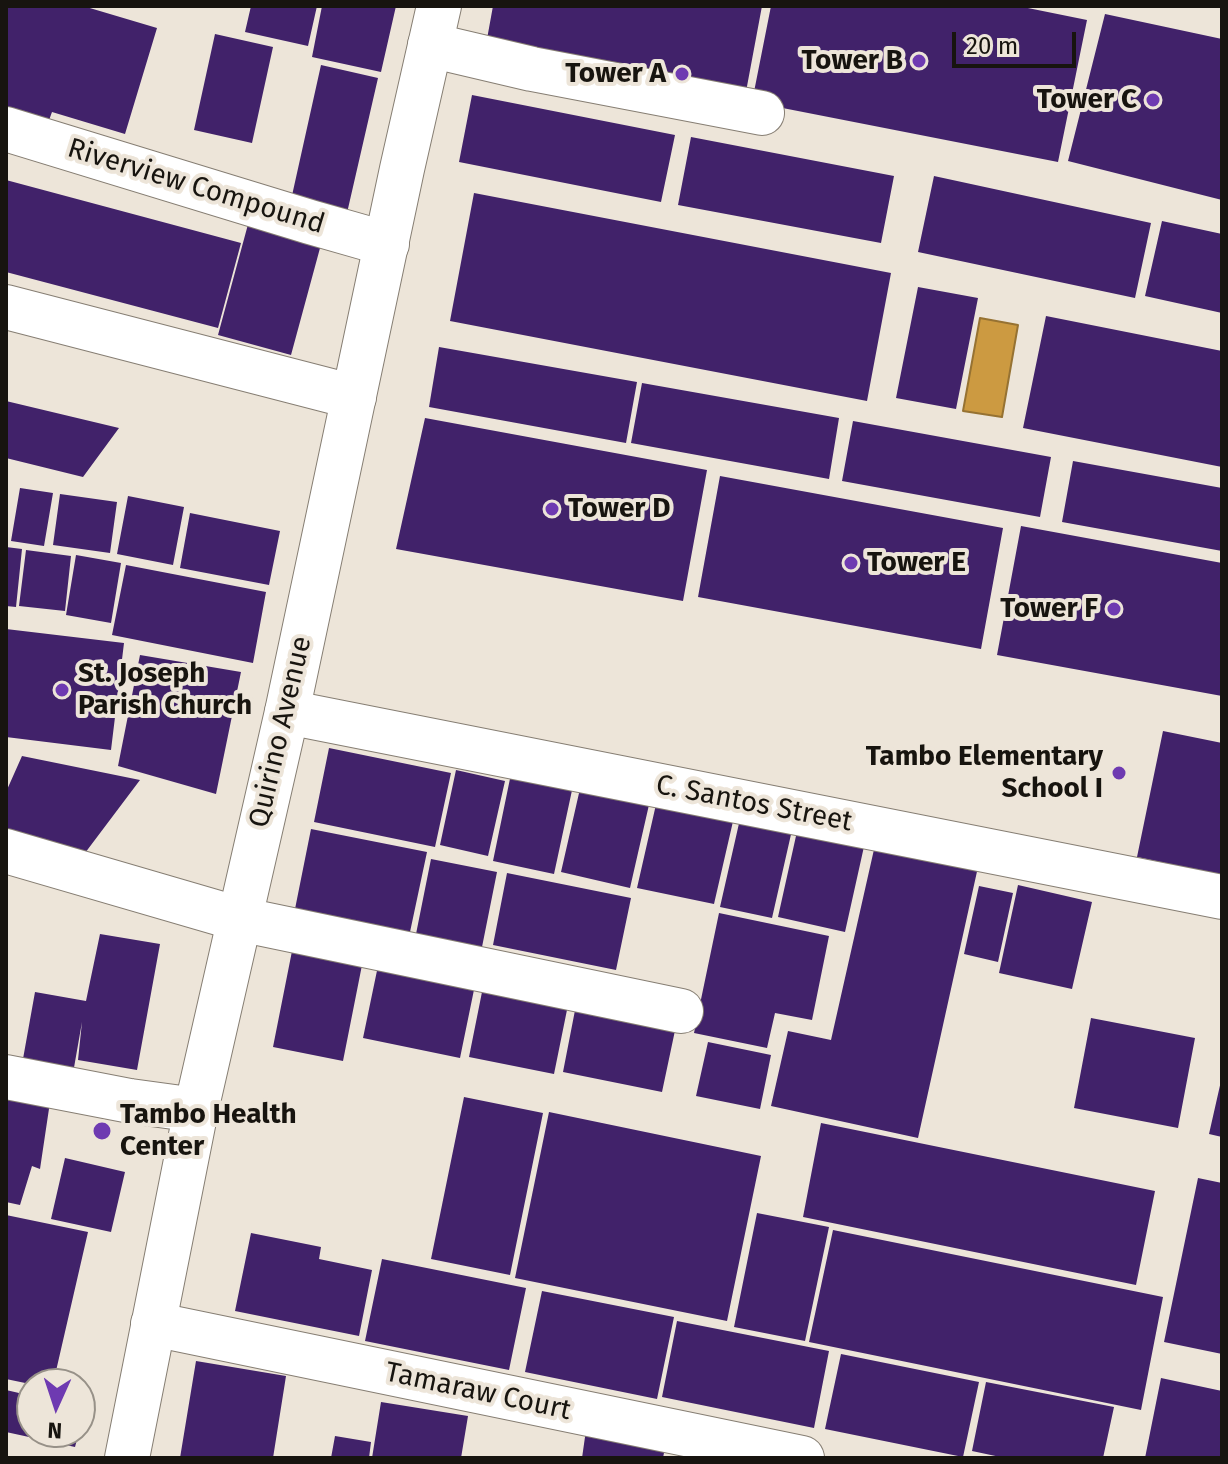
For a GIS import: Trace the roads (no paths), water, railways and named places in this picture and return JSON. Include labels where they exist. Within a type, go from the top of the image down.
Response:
[{"type":"street","points":[[434,26],[532,69],[762,113]]},
{"type":"street","name":"Quirino Avenue","points":[[127,1458],[196,1110],[287,712],[434,26]]},
{"type":"street","name":"Riverview Compound","points":[[6,129],[387,244]]},
{"type":"street","points":[[6,307],[354,397]]},
{"type":"street","name":"C. Santos Street","points":[[287,712],[1222,897]]},
{"type":"street","points":[[6,851],[239,919],[681,1011]]},
{"type":"street","points":[[6,1077],[130,1101],[196,1110]]},
{"type":"street","name":"Tamaraw Court","points":[[153,1324],[802,1458]]},
{"type":"place","name":"Tower B","points":[[919,61]]},
{"type":"place","name":"Tower A","points":[[682,74]]},
{"type":"place","name":"Tower C","points":[[1153,100]]},
{"type":"place","name":"Tower D","points":[[552,509]]},
{"type":"place","name":"Tower E","points":[[851,563]]},
{"type":"place","name":"Tower F","points":[[1114,609]]},
{"type":"place","name":"St. Joseph Parish Church","points":[[62,690]]},
{"type":"place","name":"Tambo Elementary School I","points":[[1119,773]]},
{"type":"place","name":"Tambo Health Center","points":[[102,1131]]}]
